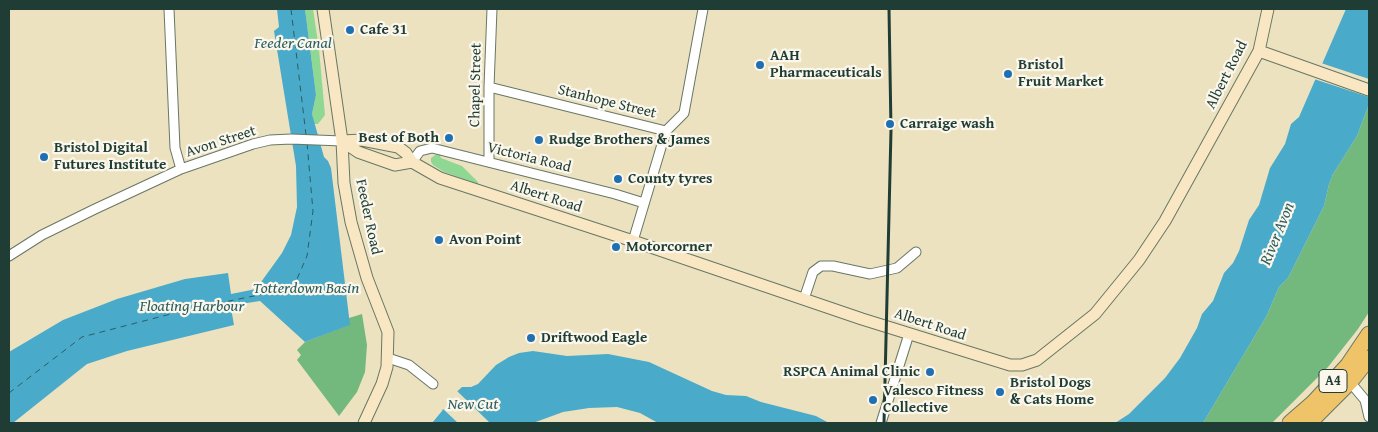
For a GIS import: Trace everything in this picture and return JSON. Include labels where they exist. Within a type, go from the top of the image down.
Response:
[{"type":"highway","name":"A4","points":[[1290,423],[1313,403],[1348,365],[1369,334]]},
{"type":"highway","name":"A4","points":[[1309,423],[1350,382],[1369,358]]},
{"type":"street","points":[[169,9],[175,148],[180,169]]},
{"type":"street","name":"Feeder Road","points":[[323,9],[342,141],[344,183],[351,222],[367,278],[386,327],[387,367],[382,384],[364,423]]},
{"type":"street","name":"Chapel Street","points":[[489,162],[492,9]]},
{"type":"street","points":[[666,131],[684,113],[702,9]]},
{"type":"street","name":"Albert Road","points":[[342,141],[362,140],[398,147],[412,162],[440,178],[909,334],[1010,365],[1022,365],[1037,360],[1094,314],[1139,260],[1165,221],[1259,51],[1268,9]]},
{"type":"street","points":[[1259,51],[1369,90]]},
{"type":"street","name":"Stanhope Street","points":[[489,87],[666,131],[633,241]]},
{"type":"street","name":"Avon Street","points":[[9,256],[42,235],[180,169],[270,140],[342,141]]},
{"type":"street","points":[[342,141],[358,152],[395,165],[412,162]]},
{"type":"street","name":"Victoria Road","points":[[412,162],[420,151],[432,148],[644,203]]},
{"type":"street","points":[[804,299],[813,272],[822,266],[833,266],[870,274],[897,268],[916,252]]},
{"type":"street","points":[[881,423],[909,334]]},
{"type":"street","points":[[388,358],[409,365],[433,384]]},
{"type":"street","points":[[1350,382],[1365,400],[1369,416]]},
{"type":"green space","points":[[305,9],[313,9],[319,49],[325,115],[318,124],[314,124],[312,114],[316,95]]},
{"type":"green space","points":[[1369,104],[1369,312],[1328,367],[1272,423],[1203,423],[1266,317],[1279,287],[1288,278],[1324,206],[1333,174],[1357,136]]},
{"type":"green space","points":[[435,155],[440,155],[441,158],[462,166],[478,184],[444,172],[433,165],[431,158]]},
{"type":"green space","points":[[362,314],[367,345],[365,372],[357,392],[339,416],[297,360],[301,355],[297,350],[305,342],[349,325],[349,318]]},
{"type":"water","points":[[277,9],[305,9],[316,95],[312,114],[324,157],[331,168],[350,325],[305,342],[260,301],[234,305],[231,308],[234,325],[127,351],[87,364],[13,423],[9,423],[9,352],[63,320],[117,299],[185,279],[228,273],[231,294],[256,289],[282,253],[291,235],[297,207],[296,166],[274,31],[279,27]]},
{"type":"water","name":"River Avon","points":[[1346,9],[1369,9],[1369,104],[1357,136],[1333,174],[1324,206],[1288,278],[1279,287],[1266,317],[1203,423],[1115,423],[1129,414],[1165,378],[1180,358],[1197,328],[1202,314],[1213,301],[1224,273],[1233,263],[1239,251],[1249,220],[1259,205],[1270,168],[1285,144],[1291,124],[1299,117]]},
{"type":"water","name":"New Cut","points":[[533,351],[567,356],[608,354],[649,362],[712,391],[726,395],[746,396],[761,402],[816,416],[829,423],[658,423],[640,413],[617,407],[589,408],[563,412],[533,423],[432,423],[442,411],[447,401],[462,387],[471,387],[478,384],[496,365],[509,357]]},
{"type":"pier","points":[[1321,63],[1369,79],[1369,97],[1314,79]]},
{"type":"pier","points":[[456,390],[490,423],[458,423],[441,407],[445,399]]},
{"type":"ferry route","points":[[291,9],[306,135]]},
{"type":"ferry route","points":[[9,393],[82,337],[190,309],[293,288],[307,256],[313,211],[307,143]]},
{"type":"railway","points":[[884,423],[891,130],[889,9]]},
{"type":"place","name":"Cafe 31","points":[[350,30]]},
{"type":"place","name":"AAH Pharmaceuticals","points":[[760,65]]},
{"type":"place","name":"Bristol Fruit Market","points":[[1008,74]]},
{"type":"place","name":"Carraige wash","points":[[890,124]]},
{"type":"place","name":"Best of Both","points":[[449,138]]},
{"type":"place","name":"Rudge Brothers & James","points":[[539,140]]},
{"type":"place","name":"Bristol Digital Futures Institute","points":[[44,157]]},
{"type":"place","name":"County tyres","points":[[618,179]]},
{"type":"place","name":"Avon Point","points":[[439,240]]},
{"type":"place","name":"Motorcorner","points":[[616,247]]},
{"type":"place","name":"Driftwood Eagle","points":[[531,338]]},
{"type":"place","name":"RSPCA Animal Clinic","points":[[930,372]]},
{"type":"place","name":"Bristol Dogs & Cats Home","points":[[1000,392]]},
{"type":"place","name":"Valesco Fitness Collective","points":[[873,400]]},
{"type":"water label","name":"Feeder Canal","points":[[293,44]]},
{"type":"water label","name":"Totterdown Basin","points":[[306,289]]},
{"type":"water label","name":"Floating Harbour","points":[[192,307]]}]
